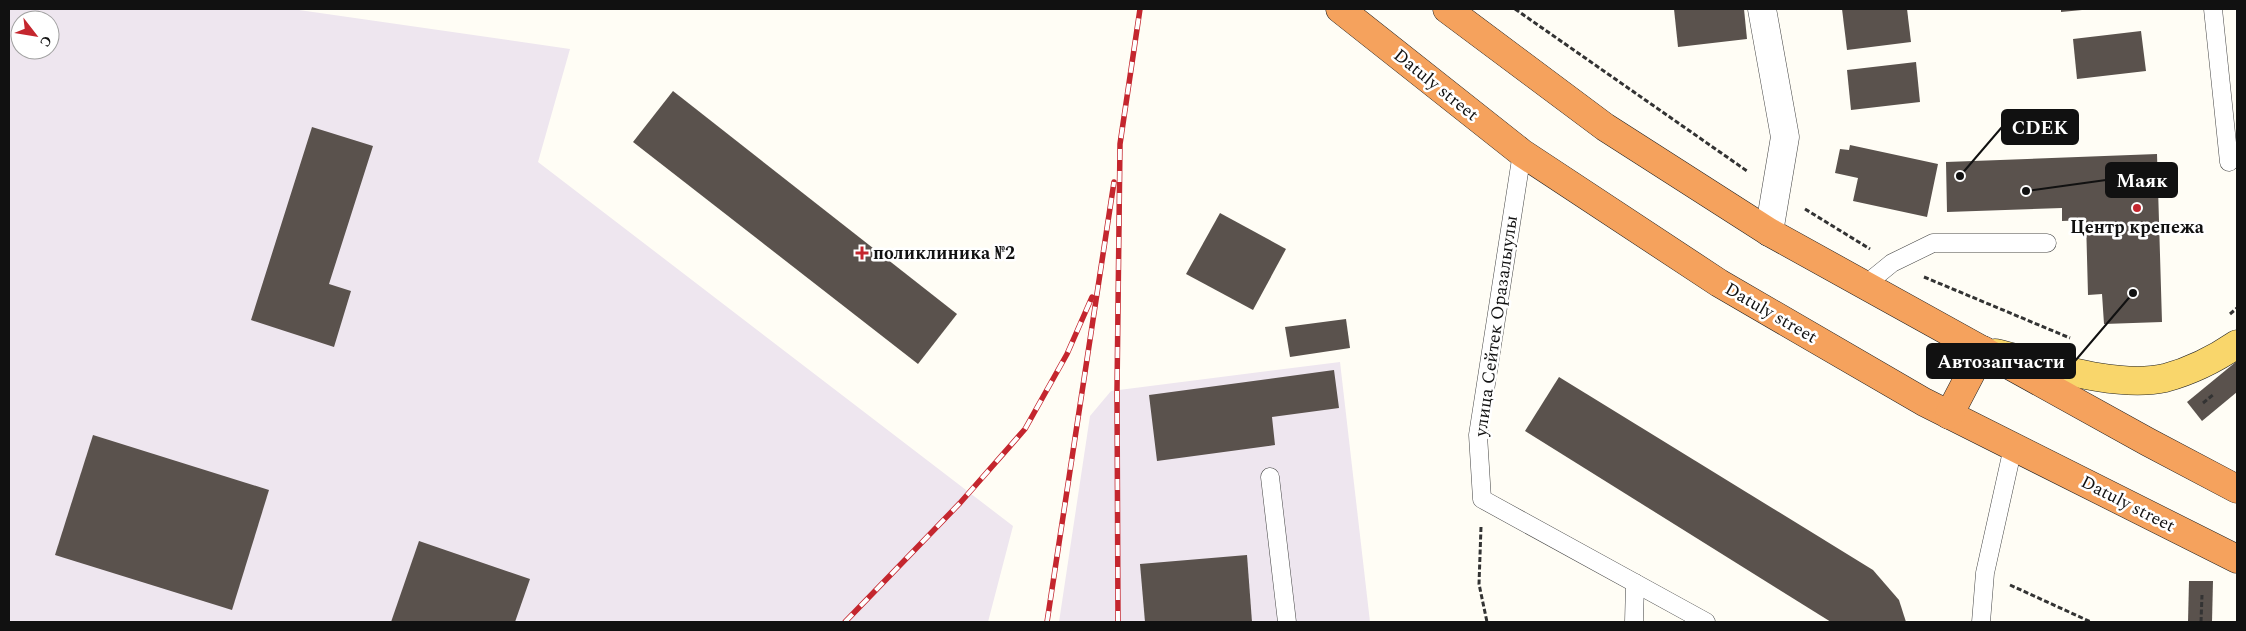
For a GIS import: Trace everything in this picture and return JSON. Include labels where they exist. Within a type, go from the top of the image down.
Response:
[{"type":"highway","name":"Datuly street","points":[[1340,9],[1522,153],[1719,283],[1949,415],[2237,560]]},
{"type":"highway","points":[[1446,9],[1606,127],[1769,232],[2148,442],[2237,488]]},
{"type":"highway","points":[[1949,415],[1983,350]]},
{"type":"main road","points":[[1983,350],[2097,376],[2136,381],[2163,378],[2186,371],[2216,358],[2237,344]]},
{"type":"street","points":[[1762,9],[1785,136],[1769,232]]},
{"type":"lane","points":[[2213,9],[2229,162]]},
{"type":"lane","name":"улица Сейтек Оразалыулы","points":[[1482,499],[1478,435],[1522,153]]},
{"type":"lane","points":[[1865,285],[1892,263],[1933,243],[2048,243]]},
{"type":"lane","points":[[1981,622],[1985,573],[2013,447]]},
{"type":"lane","points":[[1270,477],[1286,622]]},
{"type":"lane","points":[[1482,499],[1706,622]]},
{"type":"lane","points":[[1634,622],[1635,583]]},
{"type":"path","points":[[1515,9],[1776,191],[1892,263],[2078,341]]},
{"type":"path","points":[[2223,319],[2237,308]]},
{"type":"path","points":[[1482,499],[1479,584],[1487,622]]},
{"type":"path","points":[[1985,573],[2091,622]]},
{"type":"path","points":[[2201,622],[2202,595]]},
{"type":"shaded area","points":[[9,9],[292,9],[570,49],[538,162],[1013,526],[988,622],[9,622]]},
{"type":"shaded area","points":[[1340,362],[1370,622],[1059,622],[1090,416],[1111,391]]},
{"type":"building","points":[[1674,9],[1744,9],[1747,39],[1678,47]]},
{"type":"building","points":[[1842,9],[1907,9],[1911,42],[1847,50]]},
{"type":"building","points":[[2061,9],[2082,9],[2082,10],[2061,12]]},
{"type":"building","points":[[2141,31],[2146,71],[2077,79],[2073,39]]},
{"type":"building","points":[[1916,62],[1920,102],[1851,110],[1847,70]]},
{"type":"building","points":[[673,91],[957,314],[918,364],[633,142]]},
{"type":"building","points":[[312,127],[373,146],[329,284],[351,291],[334,347],[251,320]]},
{"type":"building","points":[[1850,145],[1938,164],[1927,217],[1853,201],[1858,178],[1835,173],[1840,149],[1849,150]]},
{"type":"building","points":[[2157,154],[2162,322],[2104,324],[2102,294],[2088,295],[2086,220],[2062,221],[2062,208],[1947,212],[1946,162]]},
{"type":"building","points":[[1220,213],[1286,249],[1253,310],[1186,274]]},
{"type":"building","points":[[1346,319],[1350,348],[1290,357],[1285,327]]},
{"type":"building","points":[[2237,361],[2237,392],[2202,421],[2187,402]]},
{"type":"building","points":[[1334,370],[1339,408],[1272,417],[1275,445],[1157,461],[1149,395]]},
{"type":"building","points":[[1559,377],[1873,570],[1899,600],[1906,622],[1831,622],[1525,431]]},
{"type":"building","points":[[93,435],[269,490],[232,610],[55,555]]},
{"type":"building","points":[[419,541],[530,579],[515,622],[391,622]]},
{"type":"building","points":[[1247,555],[1252,622],[1145,622],[1140,564]]},
{"type":"building","points":[[2189,581],[2213,581],[2212,622],[2188,622]]},
{"type":"railway","points":[[1118,622],[1117,390],[1120,144],[1140,9]]},
{"type":"railway","points":[[1047,622],[1114,182]]},
{"type":"railway","points":[[845,622],[960,503],[1025,429],[1067,354],[1092,297]]},
{"type":"place","name":"CDEK","points":[[1960,176]]},
{"type":"place","name":"Маяк","points":[[2026,191]]},
{"type":"place","name":"Центр крепежа","points":[[2137,208]]},
{"type":"place","name":"поликлиника №2","points":[[862,253]]},
{"type":"place","name":"Автозапчасти","points":[[2133,293]]}]
